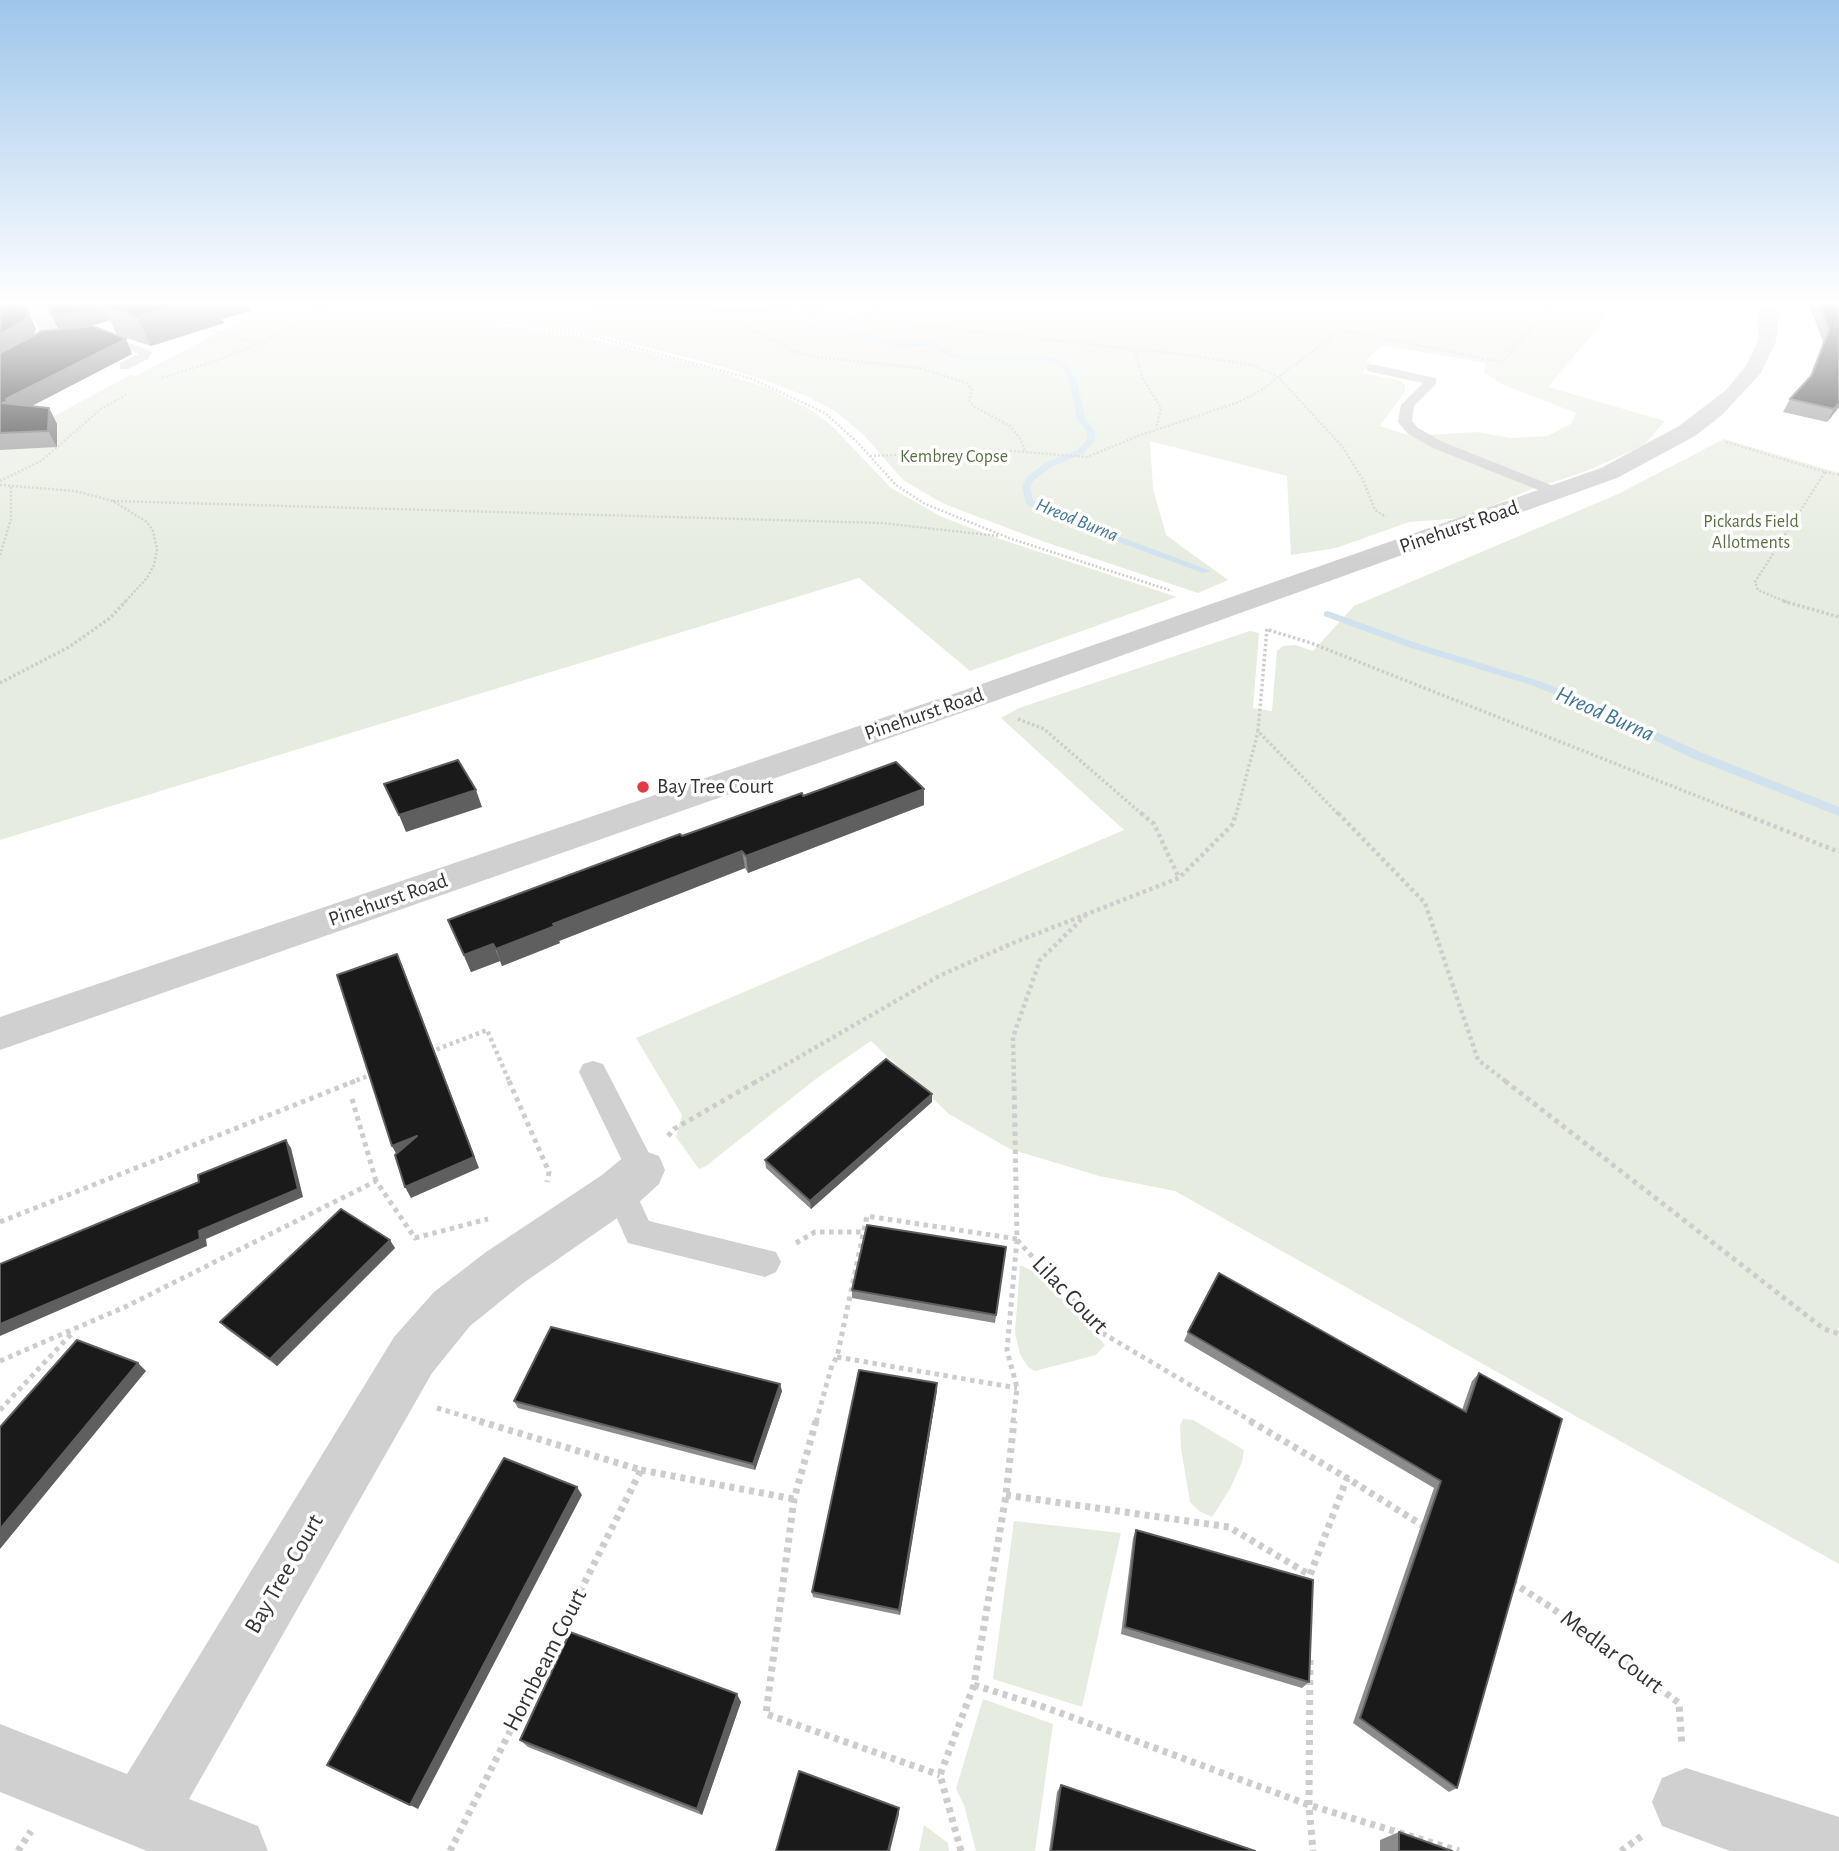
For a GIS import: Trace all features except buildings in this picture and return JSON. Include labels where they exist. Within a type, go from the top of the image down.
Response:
[{"type":"street","name":"Pinehurst Road","points":[[0,1034],[967,700],[1609,473],[1687,430],[1715,411],[1736,388]]},
{"type":"street","name":"Bay Tree Court","points":[[142,1814],[413,1355],[452,1309],[504,1268],[537,1224],[631,1180]]},
{"type":"street","points":[[0,1758],[233,1851]]},
{"type":"street","points":[[1686,1802],[1836,1851]]},
{"type":"lane","points":[[1425,388],[1408,405],[1405,422],[1413,431],[1438,445],[1556,492]]},
{"type":"lane","points":[[593,1072],[631,1180],[639,1233],[765,1262]]},
{"type":"path","points":[[772,388],[813,406],[838,423],[896,485],[946,514],[1009,538],[1201,601],[1234,622],[1311,643],[1839,852]]},
{"type":"path","points":[[971,388],[969,400],[973,406],[1010,426],[1021,440],[1025,451]]},
{"type":"path","points":[[1149,388],[1161,408],[1156,430]]},
{"type":"path","points":[[870,456],[925,452],[1025,451],[1087,457],[1239,402],[1264,388]]},
{"type":"path","points":[[1288,388],[1342,446],[1362,478],[1375,510],[1422,540]]},
{"type":"path","points":[[0,483],[41,461],[102,410],[132,392]]},
{"type":"path","points":[[1687,430],[1839,475]]},
{"type":"path","points":[[1825,472],[1755,582],[1758,590],[1780,600],[1839,617]]},
{"type":"path","points":[[0,483],[75,491],[113,501],[881,523],[1009,538]]},
{"type":"path","points":[[0,555],[11,519],[11,486]]},
{"type":"path","points":[[0,683],[61,652],[93,632],[122,609],[147,578],[156,558],[153,531],[139,515],[113,501]]},
{"type":"path","points":[[631,1180],[674,1129],[939,976],[1179,878],[1233,824],[1258,731],[1267,629]]},
{"type":"path","points":[[967,700],[1044,729],[1154,824],[1179,878]]},
{"type":"path","points":[[1258,731],[1425,903],[1478,1060],[1824,1329],[1839,1334]]},
{"type":"path","points":[[961,1851],[940,1775],[766,1714],[794,1499],[832,1365],[837,1357],[867,1216],[1017,1239],[1013,1037],[1040,960],[1086,915]]},
{"type":"path","points":[[352,1099],[376,1181],[415,1238],[537,1224],[549,1171],[487,1030],[423,1055]]},
{"type":"path","points":[[0,1222],[384,1070]]},
{"type":"path","points":[[0,1361],[127,1306],[376,1181]]},
{"type":"path","points":[[765,1262],[815,1232],[862,1232]]},
{"type":"path","name":"Lilac Court","points":[[940,1775],[974,1685],[1006,1495],[1017,1388],[1007,1350],[1017,1239]]},
{"type":"path","name":"Lilac Court","points":[[1017,1239],[1104,1334],[1348,1478],[1431,1531]]},
{"type":"path","points":[[0,1410],[77,1327]]},
{"type":"path","points":[[837,1357],[1017,1388]]},
{"type":"path","points":[[389,1393],[641,1470],[794,1499]]},
{"type":"path","name":"Hornbeam Court","points":[[450,1851],[641,1470]]},
{"type":"path","points":[[1310,1588],[1310,1575],[1348,1478]]},
{"type":"path","points":[[1006,1495],[1229,1527],[1310,1575]]},
{"type":"path","name":"Medlar Court","points":[[1508,1580],[1552,1608],[1679,1703],[1686,1802]]},
{"type":"path","points":[[1310,1656],[1309,1805],[1313,1851]]},
{"type":"path","points":[[974,1685],[1047,1708],[1309,1805],[1459,1851]]},
{"type":"green space","points":[[105,388],[768,388],[811,410],[832,426],[891,488],[942,517],[1000,539],[1177,597],[970,671],[859,578],[0,840],[0,449]]},
{"type":"green space","name":"Kembrey Copse","points":[[786,388],[1405,388],[1380,426],[1411,436],[1477,432],[1510,438],[1547,436],[1571,424],[1576,413],[1513,388],[1553,388],[1665,421],[1643,446],[1584,472],[1529,490],[1463,518],[1409,522],[1336,548],[1291,555],[1287,476],[1150,441],[1153,489],[1166,535],[1228,580],[1198,593],[1042,541],[944,504],[903,480],[864,435],[835,411]]},
{"type":"green space","name":"Pickards Field Allotments","points":[[1724,439],[1839,473],[1839,1564],[1175,1191],[1099,1176],[1010,1149],[949,1114],[871,1041],[817,1078],[706,1166],[699,1169],[676,1137],[682,1115],[636,1038],[1124,830],[1001,718],[1019,708],[1250,631],[1259,633],[1253,708],[1272,711],[1277,651],[1283,646],[1295,645],[1313,651],[1354,606],[1618,494]]},
{"type":"green space","points":[[1020,1265],[1040,1274],[1105,1345],[1096,1355],[1035,1371],[1028,1367],[1020,1354],[1015,1333]]},
{"type":"green space","points":[[1183,1419],[1193,1420],[1244,1450],[1242,1462],[1230,1489],[1212,1517],[1199,1511],[1190,1502],[1181,1448],[1180,1426]]},
{"type":"green space","points":[[1014,1521],[1121,1533],[1082,1707],[993,1679]]},
{"type":"green space","points":[[983,1699],[1053,1724],[1035,1851],[976,1851],[964,1805],[956,1789]]},
{"type":"green space","points":[[924,1825],[948,1843],[949,1851],[919,1851]]},
{"type":"waterway","name":"Hreod Burna","points":[[1075,388],[1081,419],[1091,431],[1091,441],[1080,452],[1048,465],[1031,478],[1026,486],[1029,502],[1054,515],[1206,571]]},
{"type":"waterway","name":"Hreod Burna","points":[[1328,614],[1415,646],[1538,684],[1590,705],[1696,755],[1839,812]]},
{"type":"place","name":"Bay Tree Court","points":[[643,787]]}]
